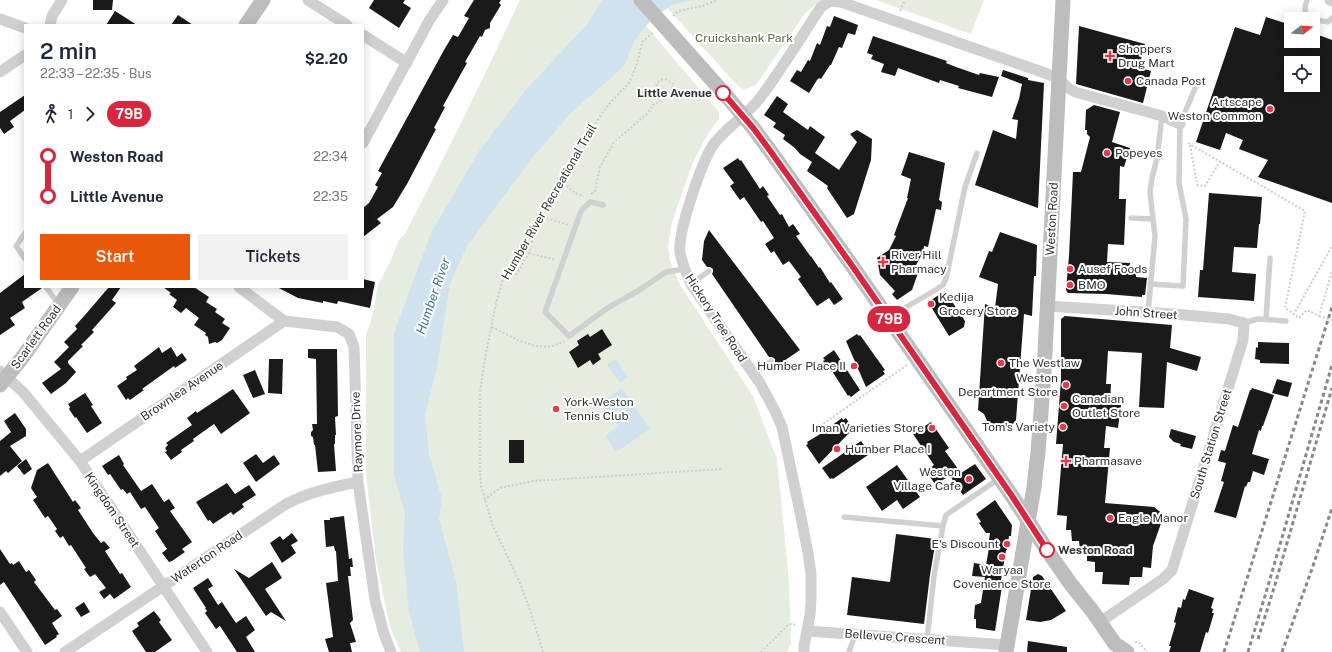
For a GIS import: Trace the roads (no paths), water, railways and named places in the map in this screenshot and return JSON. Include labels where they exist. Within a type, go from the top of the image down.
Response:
[{"type":"main road","points":[[247,24],[263,0]]},
{"type":"main road","points":[[641,0],[718,86],[754,129],[1000,478],[1070,583],[1100,622],[1123,647]]},
{"type":"main road","name":"Weston Road","points":[[1006,649],[1035,480],[1039,444],[1063,0]]},
{"type":"main road","name":"Scarlett Road","points":[[2,378],[22,358],[71,288]]},
{"type":"street","points":[[50,24],[52,16],[62,0]]},
{"type":"street","points":[[308,0],[345,24]]},
{"type":"street","points":[[364,141],[406,62],[429,21],[443,0]]},
{"type":"street","points":[[742,115],[761,96],[821,7],[830,1],[841,2],[1058,79],[1075,92],[1162,116],[1180,124]]},
{"type":"street","points":[[0,19],[24,28]]},
{"type":"street","points":[[364,36],[406,62]]},
{"type":"street","points":[[0,72],[24,56]]},
{"type":"street","name":"Hickory Tree Road","points":[[742,115],[713,146],[703,169],[681,232],[680,252],[684,269],[691,284],[753,374],[775,411],[785,439],[792,469],[811,574],[811,600],[807,631],[802,650]]},
{"type":"street","points":[[239,288],[284,321]]},
{"type":"street","name":"John Street","points":[[1047,306],[1229,319],[1244,323]]},
{"type":"street","name":"Brownlea Avenue","points":[[80,461],[284,321]]},
{"type":"street","name":"Raymore Drive","points":[[284,321],[337,327],[349,334],[354,348],[358,482],[375,600],[384,634],[391,652]]},
{"type":"street","name":"South Station Street","points":[[1100,622],[1162,579],[1172,570],[1243,340],[1244,323]]},
{"type":"street","name":"Kingdom Street","points":[[2,378],[23,392],[80,461],[207,652]]},
{"type":"street","name":"Waterton Road","points":[[65,652],[286,504],[302,496],[321,490],[358,482]]},
{"type":"street","points":[[0,612],[27,652]]},
{"type":"street","name":"Bellevue Crescent","points":[[807,631],[927,640],[1006,649]]},
{"type":"lane","points":[[1307,0],[1304,8],[1306,15],[1328,22],[1332,18]]},
{"type":"lane","points":[[1150,284],[1182,286],[1186,219],[1179,183],[1180,124],[1196,86]]},
{"type":"lane","points":[[1148,313],[1155,236],[1150,192],[1157,158],[1162,116]]},
{"type":"lane","points":[[888,318],[943,285],[946,279],[965,187],[977,153]]},
{"type":"lane","points":[[604,205],[590,202],[581,211],[545,312],[569,336],[609,307],[638,291],[666,272],[684,269]]},
{"type":"lane","points":[[1132,218],[1153,219]]},
{"type":"lane","points":[[24,234],[16,246],[24,257]]},
{"type":"lane","points":[[1266,319],[1270,258]]},
{"type":"lane","points":[[691,284],[709,271]]},
{"type":"lane","points":[[47,288],[59,306]]},
{"type":"lane","points":[[1244,323],[1258,319],[1286,321]]},
{"type":"lane","points":[[753,374],[771,361]]},
{"type":"lane","points":[[927,640],[934,576],[946,515],[1000,478]]},
{"type":"lane","points":[[844,517],[943,526]]},
{"type":"lane","points":[[849,652],[855,635]]},
{"type":"water","name":"Humber River","points":[[602,0],[696,0],[674,4],[653,18],[640,33],[634,42],[624,66],[571,113],[531,159],[467,246],[450,284],[437,367],[425,415],[429,454],[442,499],[439,519],[456,581],[464,652],[420,652],[409,612],[403,550],[405,513],[394,475],[394,333],[431,233],[479,151],[526,90],[588,23]]},
{"type":"water","points":[[616,359],[628,377],[620,383],[607,365]]},
{"type":"water","points":[[622,388],[650,429],[616,452],[605,436],[618,426],[602,403]]},
{"type":"railway","points":[[1224,652],[1332,307]]},
{"type":"railway","points":[[1248,652],[1332,365]]},
{"type":"railway","points":[[1258,639],[1332,388]]},
{"type":"railway","points":[[1282,652],[1332,508]]},
{"type":"place","name":"Shoppers Drug Mart","points":[[1110,56]]},
{"type":"place","name":"Canada Post","points":[[1128,81]]},
{"type":"place","name":"Little Avenue","points":[[723,93]]},
{"type":"place","name":"Artscape Weston Common","points":[[1270,109]]},
{"type":"place","name":"Popeyes","points":[[1107,153]]},
{"type":"place","name":"River Hill Pharmacy","points":[[883,262]]},
{"type":"place","name":"Ausef Foods","points":[[1070,269]]},
{"type":"place","name":"BMO","points":[[1070,285]]},
{"type":"place","name":"Kedija Grocery Store","points":[[931,304]]},
{"type":"place","name":"The Westlaw","points":[[1001,363]]},
{"type":"place","name":"Humber Place II","points":[[854,366]]},
{"type":"place","name":"Weston Department Store","points":[[1066,385]]},
{"type":"place","name":"Canadian Outlet Store","points":[[1064,406]]},
{"type":"place","name":"York-Weston Tennis Club","points":[[556,409]]},
{"type":"place","name":"Tom's Variety","points":[[1063,427]]},
{"type":"place","name":"Iman Varieties Store","points":[[932,428]]},
{"type":"place","name":"Humber Place I","points":[[837,449]]},
{"type":"place","name":"Pharmasave","points":[[1066,461]]},
{"type":"place","name":"Weston Village Cafe","points":[[969,479]]},
{"type":"place","name":"Eagle Manor","points":[[1110,518]]},
{"type":"place","name":"E's Discount","points":[[1007,544]]},
{"type":"place","name":"Weston Road","points":[[1047,550]]},
{"type":"place","name":"Waryaa Covenience Store","points":[[1002,557]]},
{"type":"park label","name":"Cruickshank Park","points":[[744,38]]}]
